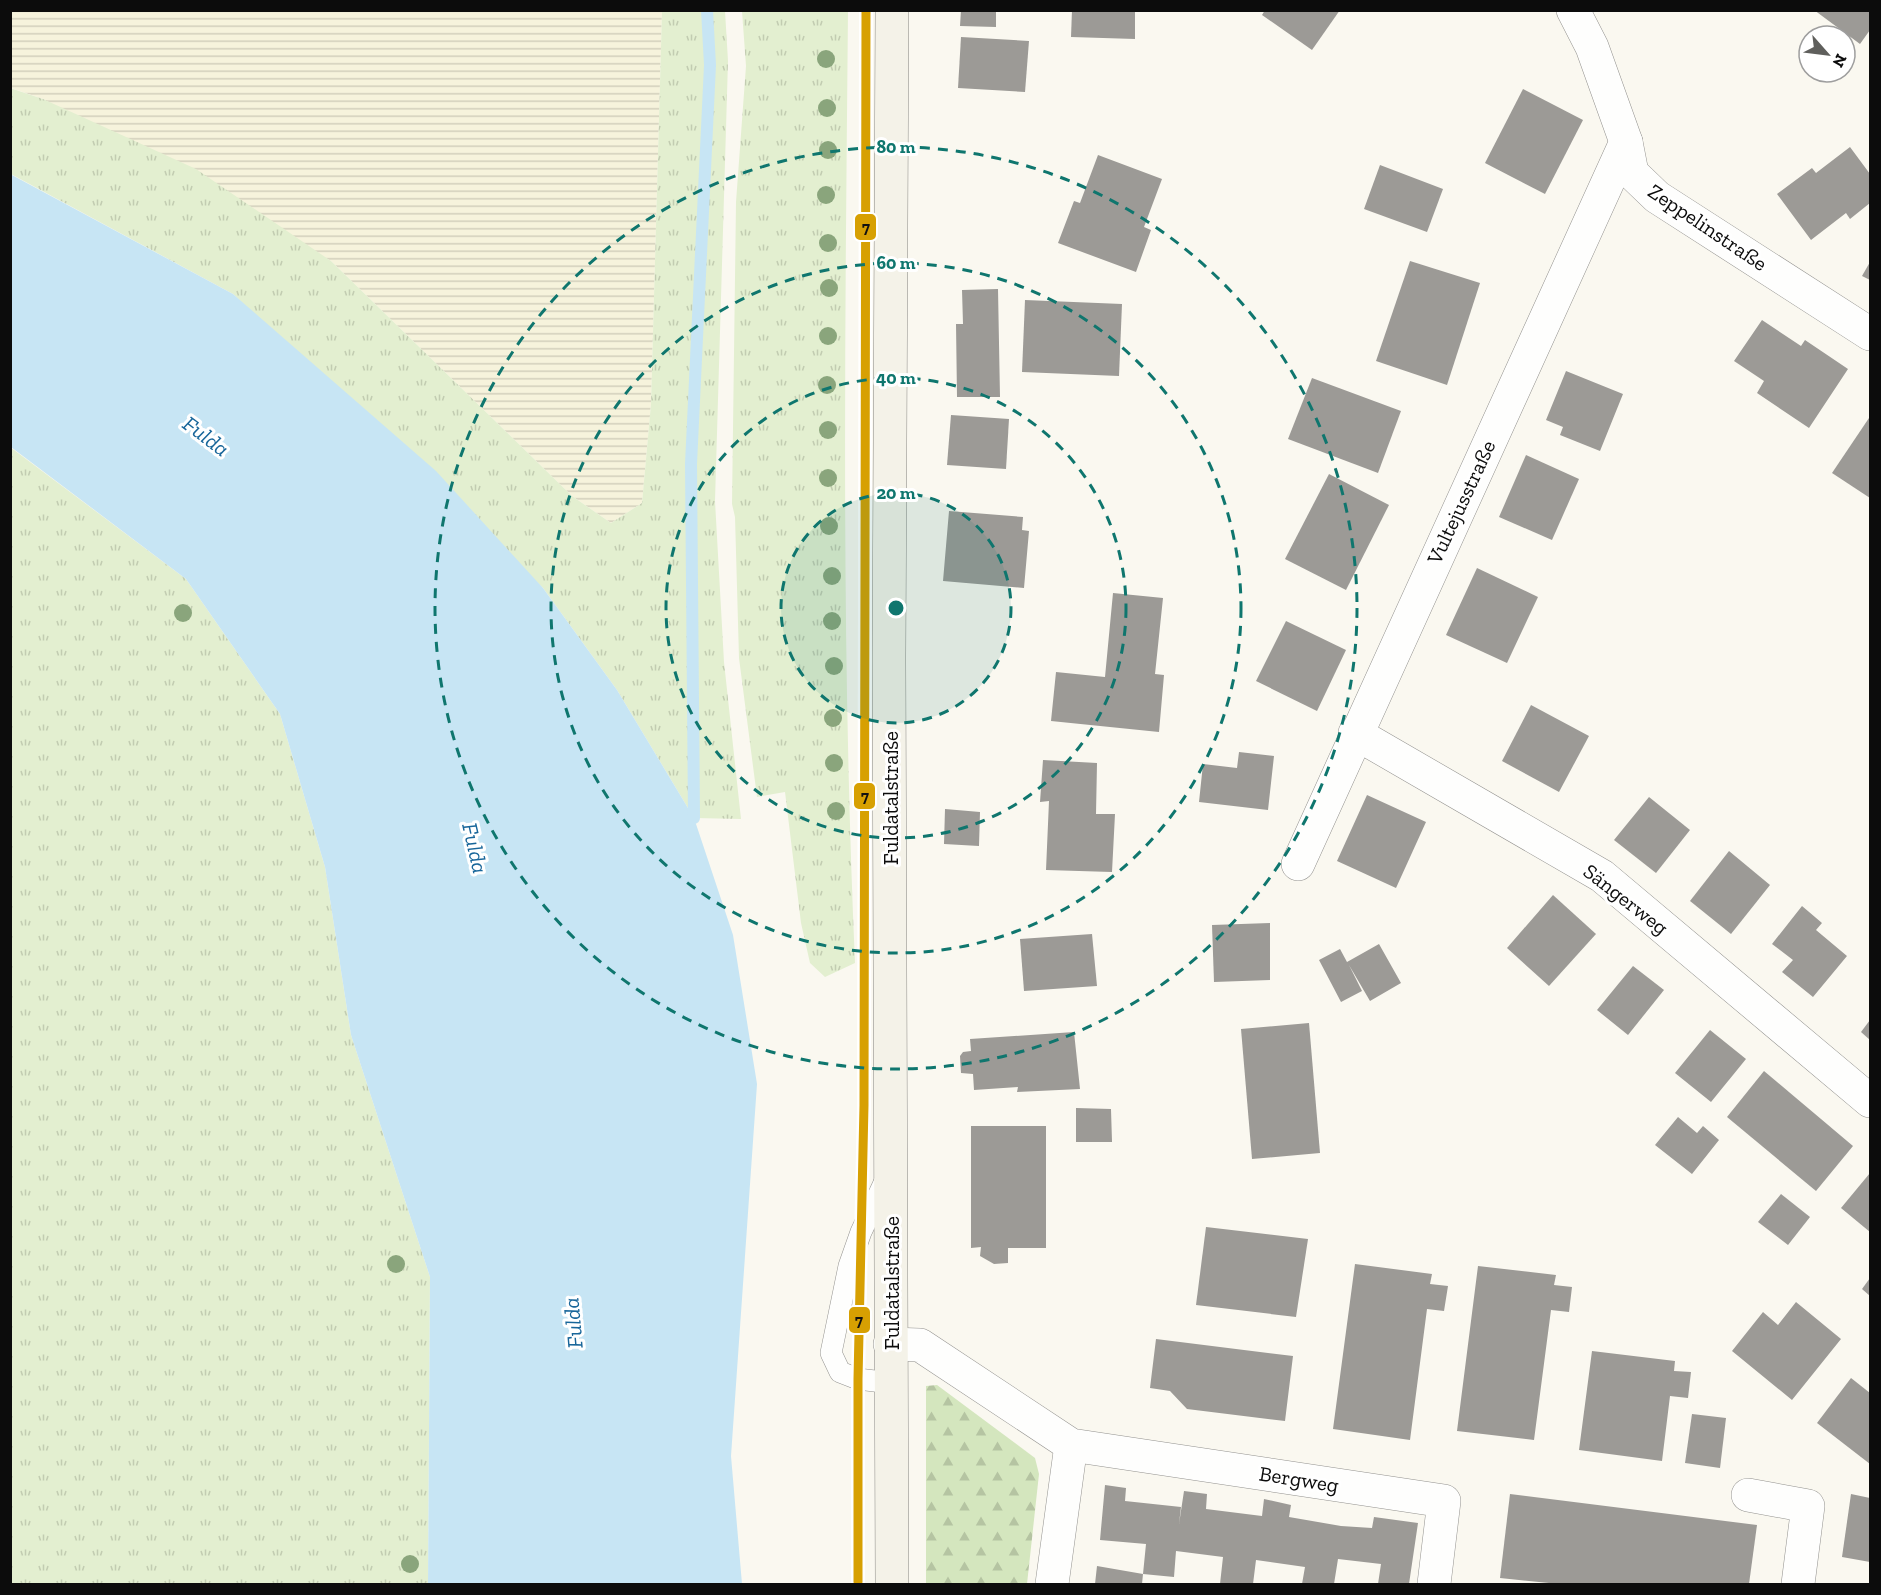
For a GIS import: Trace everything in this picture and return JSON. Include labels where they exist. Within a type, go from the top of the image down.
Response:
[{"type":"main road","name":"Fuldatalstraße","points":[[892,10],[889,636],[892,1584]]},
{"type":"street","name":"Zeppelinstraße","points":[[1573,10],[1592,47],[1626,142],[1632,173],[1657,196],[1870,334]]},
{"type":"street","name":"Vultejusstraße","points":[[1298,864],[1355,733],[1626,142]]},
{"type":"street","name":"Sängerweg","points":[[1355,733],[1602,876],[1870,1101]]},
{"type":"street","name":"Bergweg","points":[[891,1344],[920,1345],[1071,1444],[1444,1501],[1434,1584]]},
{"type":"street","points":[[1052,1584],[1071,1444]]},
{"type":"street","points":[[1748,1495],[1808,1506],[1798,1584]]},
{"type":"lane","points":[[890,1170],[861,1232],[849,1266],[831,1353],[840,1372],[858,1378],[891,1383]]},
{"type":"shaded area","points":[[11,11],[662,11],[651,404],[642,503],[611,523],[572,496],[331,261],[43,99],[11,88]]},
{"type":"green space","points":[[662,11],[725,11],[728,61],[715,501],[724,662],[741,819],[694,818],[617,690],[543,588],[233,294],[11,174],[10,88],[43,99],[196,169],[331,261],[572,496],[611,523],[642,503],[651,404]]},
{"type":"green space","points":[[742,11],[848,11],[846,606],[855,963],[825,977],[810,963],[801,923],[785,792],[757,797],[739,658],[735,517],[732,504],[736,202],[746,66]]},
{"type":"green space","points":[[10,447],[186,579],[280,714],[325,867],[351,1035],[430,1277],[428,1584],[11,1584]]},
{"type":"green space","points":[[937,1385],[1035,1458],[1039,1474],[1027,1584],[926,1584],[926,1386]]},
{"type":"water","name":"Fulda","points":[[10,174],[233,294],[436,471],[543,588],[617,690],[694,818],[733,935],[757,1084],[731,1456],[742,1584],[428,1584],[430,1277],[351,1035],[325,867],[280,714],[186,579],[11,447]]},
{"type":"building","points":[[961,10],[996,10],[996,27],[960,26]]},
{"type":"building","points":[[1072,10],[1135,10],[1135,39],[1071,37]]},
{"type":"building","points":[[1265,10],[1340,10],[1312,50],[1262,15]]},
{"type":"building","points":[[1814,10],[1870,10],[1870,30],[1860,44],[1857,42],[1857,24],[1833,24]]},
{"type":"building","points":[[961,37],[1029,41],[1025,92],[958,88]]},
{"type":"building","points":[[1523,89],[1583,120],[1545,194],[1485,163]]},
{"type":"building","points":[[1850,147],[1870,174],[1870,203],[1850,219],[1846,213],[1811,240],[1777,194],[1812,168],[1816,173]]},
{"type":"building","points":[[1098,155],[1162,179],[1144,227],[1151,230],[1136,272],[1058,243],[1074,201],[1080,203]]},
{"type":"building","points":[[1380,165],[1443,189],[1427,232],[1364,209]]},
{"type":"building","points":[[1410,261],[1480,283],[1447,385],[1376,361]]},
{"type":"building","points":[[1870,262],[1870,280],[1862,276]]},
{"type":"building","points":[[998,289],[1000,397],[957,397],[956,324],[963,324],[962,290]]},
{"type":"building","points":[[1025,300],[1122,304],[1119,376],[1022,372]]},
{"type":"building","points":[[1762,320],[1801,346],[1805,340],[1848,369],[1809,428],[1757,393],[1764,381],[1734,361]]},
{"type":"building","points":[[1566,371],[1623,394],[1600,451],[1560,435],[1563,427],[1546,420]]},
{"type":"building","points":[[1312,378],[1401,411],[1378,473],[1288,439]]},
{"type":"building","points":[[951,415],[1009,419],[1006,469],[947,465]]},
{"type":"building","points":[[1869,418],[1870,420],[1870,498],[1832,473]]},
{"type":"building","points":[[1526,455],[1579,479],[1552,540],[1499,517]]},
{"type":"building","points":[[1329,474],[1389,505],[1346,590],[1285,559]]},
{"type":"building","points":[[949,511],[1023,517],[1022,530],[1029,531],[1024,588],[943,581]]},
{"type":"building","points":[[1477,568],[1538,597],[1507,663],[1446,635]]},
{"type":"building","points":[[1113,593],[1163,598],[1155,674],[1164,675],[1159,732],[1051,721],[1056,672],[1105,677]]},
{"type":"building","points":[[1286,621],[1346,650],[1317,711],[1256,681]]},
{"type":"building","points":[[1531,705],[1589,736],[1559,792],[1502,761]]},
{"type":"building","points":[[1239,752],[1274,756],[1268,810],[1199,802],[1203,764],[1237,768]]},
{"type":"building","points":[[1043,760],[1097,763],[1096,814],[1115,814],[1112,872],[1046,870],[1049,801],[1040,802]]},
{"type":"building","points":[[1367,795],[1426,822],[1396,888],[1337,861]]},
{"type":"building","points":[[1649,797],[1690,830],[1656,873],[1614,840]]},
{"type":"building","points":[[945,809],[980,812],[979,846],[944,844]]},
{"type":"building","points":[[1729,851],[1770,885],[1731,934],[1690,901]]},
{"type":"building","points":[[1553,895],[1596,934],[1549,986],[1507,948]]},
{"type":"building","points":[[1802,906],[1822,923],[1816,930],[1847,956],[1813,997],[1782,972],[1793,960],[1772,944]]},
{"type":"building","points":[[1270,923],[1270,980],[1214,982],[1212,925]]},
{"type":"building","points":[[1092,934],[1097,986],[1024,991],[1020,939]]},
{"type":"building","points":[[1379,944],[1401,983],[1370,1001],[1349,965],[1362,991],[1341,1002],[1319,960],[1340,949],[1347,962]]},
{"type":"building","points":[[1633,966],[1664,990],[1628,1035],[1597,1010]]},
{"type":"building","points":[[1870,1020],[1870,1040],[1861,1032]]},
{"type":"building","points":[[1309,1023],[1320,1153],[1252,1159],[1241,1029]]},
{"type":"building","points":[[1710,1030],[1746,1059],[1711,1102],[1675,1073]]},
{"type":"building","points":[[1074,1032],[1080,1089],[1017,1092],[1018,1087],[974,1090],[973,1074],[961,1073],[960,1056],[963,1052],[971,1051],[970,1039]]},
{"type":"building","points":[[1764,1071],[1853,1146],[1816,1191],[1727,1117]]},
{"type":"building","points":[[1076,1108],[1111,1109],[1112,1142],[1076,1142]]},
{"type":"building","points":[[1678,1117],[1697,1133],[1703,1126],[1719,1140],[1692,1174],[1655,1145]]},
{"type":"building","points":[[971,1126],[1046,1126],[1046,1248],[1008,1248],[1008,1263],[994,1264],[980,1256],[981,1247],[971,1248]]},
{"type":"building","points":[[1870,1173],[1870,1232],[1841,1208]]},
{"type":"building","points":[[1781,1194],[1810,1217],[1788,1245],[1758,1222]]},
{"type":"building","points":[[1206,1227],[1308,1239],[1296,1317],[1196,1305]]},
{"type":"building","points":[[1355,1264],[1432,1274],[1430,1284],[1448,1286],[1444,1311],[1427,1309],[1410,1440],[1333,1429]]},
{"type":"building","points":[[1478,1266],[1556,1275],[1554,1285],[1572,1287],[1569,1312],[1551,1310],[1534,1440],[1457,1431]]},
{"type":"building","points":[[1870,1278],[1870,1296],[1862,1289]]},
{"type":"building","points":[[1796,1302],[1841,1339],[1792,1400],[1732,1351],[1763,1312],[1778,1325]]},
{"type":"building","points":[[1156,1339],[1293,1356],[1285,1421],[1187,1409],[1170,1391],[1150,1388]]},
{"type":"building","points":[[1592,1351],[1675,1361],[1674,1371],[1691,1372],[1688,1398],[1670,1396],[1662,1461],[1579,1450]]},
{"type":"building","points":[[1851,1378],[1870,1393],[1870,1464],[1817,1423]]},
{"type":"building","points":[[1692,1414],[1726,1418],[1720,1468],[1685,1463]]},
{"type":"building","points":[[1105,1485],[1126,1488],[1125,1501],[1181,1507],[1179,1524],[1184,1491],[1207,1494],[1206,1509],[1262,1516],[1264,1499],[1291,1505],[1289,1517],[1341,1526],[1372,1528],[1374,1517],[1418,1523],[1409,1584],[1378,1584],[1381,1564],[1338,1559],[1334,1584],[1302,1584],[1305,1567],[1256,1560],[1253,1584],[1220,1584],[1223,1557],[1176,1551],[1174,1577],[1143,1574],[1146,1544],[1100,1540]]},
{"type":"building","points":[[1510,1494],[1757,1525],[1749,1584],[1559,1584],[1500,1578]]},
{"type":"building","points":[[1851,1494],[1870,1498],[1870,1562],[1842,1557]]},
{"type":"building","points":[[1097,1566],[1143,1574],[1142,1584],[1095,1584]]},
{"type":"waterway","points":[[694,818],[691,464],[710,65],[707,10]]},
{"type":"transit line","name":"7","points":[[858,1582],[858,1379],[864,1105],[866,10]]}]
